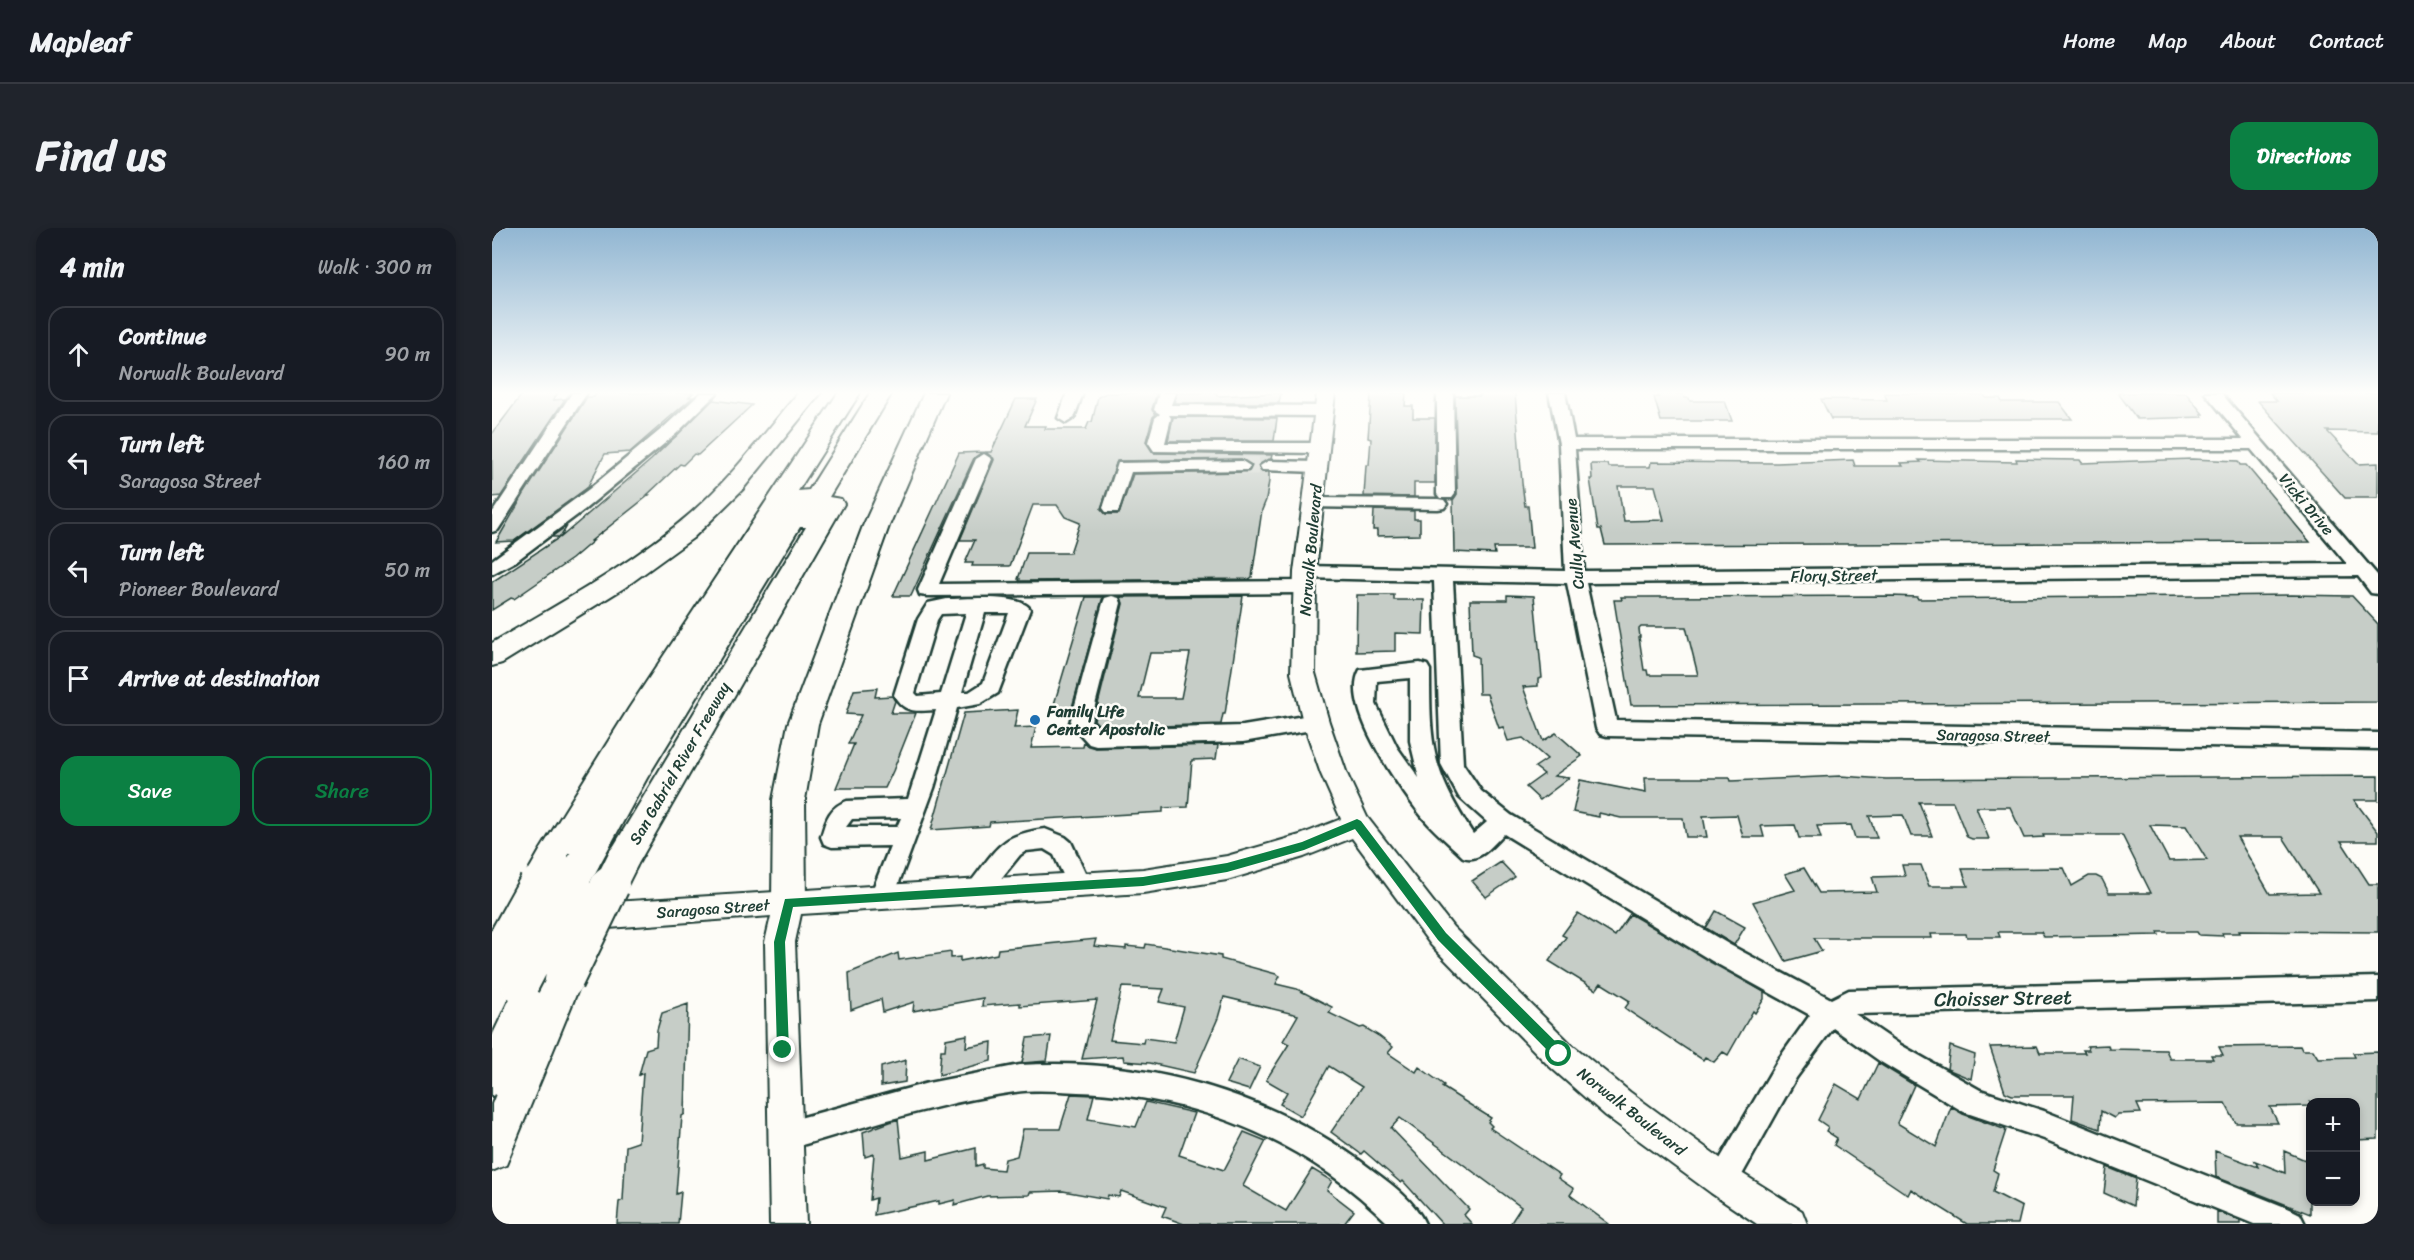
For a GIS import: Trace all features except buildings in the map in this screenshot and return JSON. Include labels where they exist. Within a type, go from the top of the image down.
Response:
[{"type":"highway","points":[[492,656],[619,578],[685,532],[728,489],[770,439]]},
{"type":"highway","points":[[590,860],[640,716],[819,439]]},
{"type":"highway","points":[[492,1041],[528,978],[642,759],[843,439]]},
{"type":"highway","points":[[590,860],[853,439]]},
{"type":"highway","name":"San Gabriel River Freeway","points":[[590,860],[756,631],[870,439]]},
{"type":"highway","points":[[789,902],[789,800],[803,724],[876,526],[914,439]]},
{"type":"highway","points":[[492,1077],[528,978]]},
{"type":"highway","points":[[492,1151],[528,978]]},
{"type":"main road","name":"Norwalk Boulevard","points":[[1320,439],[1304,580],[1303,674],[1334,774],[1357,824],[1442,936],[1559,1054],[1618,1104],[1723,1181],[1789,1224]]},
{"type":"main road","name":"Saragosa Street","points":[[492,924],[789,902],[1143,881],[1227,868],[1304,846],[1357,824]]},
{"type":"main road","points":[[788,1224],[780,942],[789,902]]},
{"type":"street","points":[[492,526],[549,439]]},
{"type":"street","points":[[492,568],[530,544],[575,510],[659,439]]},
{"type":"street","points":[[1157,439],[1160,448],[1318,458]]},
{"type":"street","points":[[1313,503],[1442,499],[1444,439]]},
{"type":"street","name":"Cully Avenue","points":[[1566,439],[1575,577],[1607,728]]},
{"type":"street","name":"Vicki Drive","points":[[2252,439],[2378,588]]},
{"type":"street","points":[[1567,444],[2256,444]]},
{"type":"street","points":[[1268,466],[1318,458]]},
{"type":"street","name":"Flory Street","points":[[984,459],[927,590],[1443,575],[1575,577],[2363,570]]},
{"type":"street","points":[[1112,508],[1124,467],[1242,466]]},
{"type":"street","points":[[1443,575],[1452,764],[1461,785],[1478,805],[1721,953],[1832,1013],[1890,1053],[1974,1102],[2044,1125],[2290,1224]]},
{"type":"street","points":[[1112,603],[1080,723],[1096,738],[1243,734],[1316,722]]},
{"type":"street","points":[[882,896],[915,808],[977,606]]},
{"type":"street","points":[[977,606],[1013,606],[1020,609],[991,688],[973,699],[913,704],[904,695],[928,619],[935,608],[977,606]]},
{"type":"street","points":[[1420,670],[1421,736],[1425,765],[1451,820],[1472,850],[1429,809],[1389,752],[1365,704],[1367,675],[1420,670]]},
{"type":"street","name":"Saragosa Street","points":[[1607,728],[2378,741]]},
{"type":"street","points":[[905,836],[832,837],[838,818],[847,810],[915,808]]},
{"type":"street","points":[[1472,850],[1503,822]]},
{"type":"street","points":[[978,890],[1012,848],[1022,842],[1045,839],[1057,843],[1063,849],[1079,885]]},
{"type":"street","name":"Choisser Street","points":[[1723,1181],[1787,1069],[1820,1022],[1849,1002],[2378,990]]},
{"type":"street","points":[[785,1136],[969,1087],[1017,1079],[1082,1078],[1137,1083],[1210,1098],[1270,1122],[1331,1156],[1394,1207],[1410,1224]]},
{"type":"tunnel","points":[[1242,466],[1268,466]]},
{"type":"place","name":"Family Life Center Apostolic","points":[[1035,720]]},
{"type":"route","points":[[783,1050],[780,942],[789,902],[1143,881],[1227,868],[1304,846],[1357,824],[1442,936],[1559,1054]]}]
